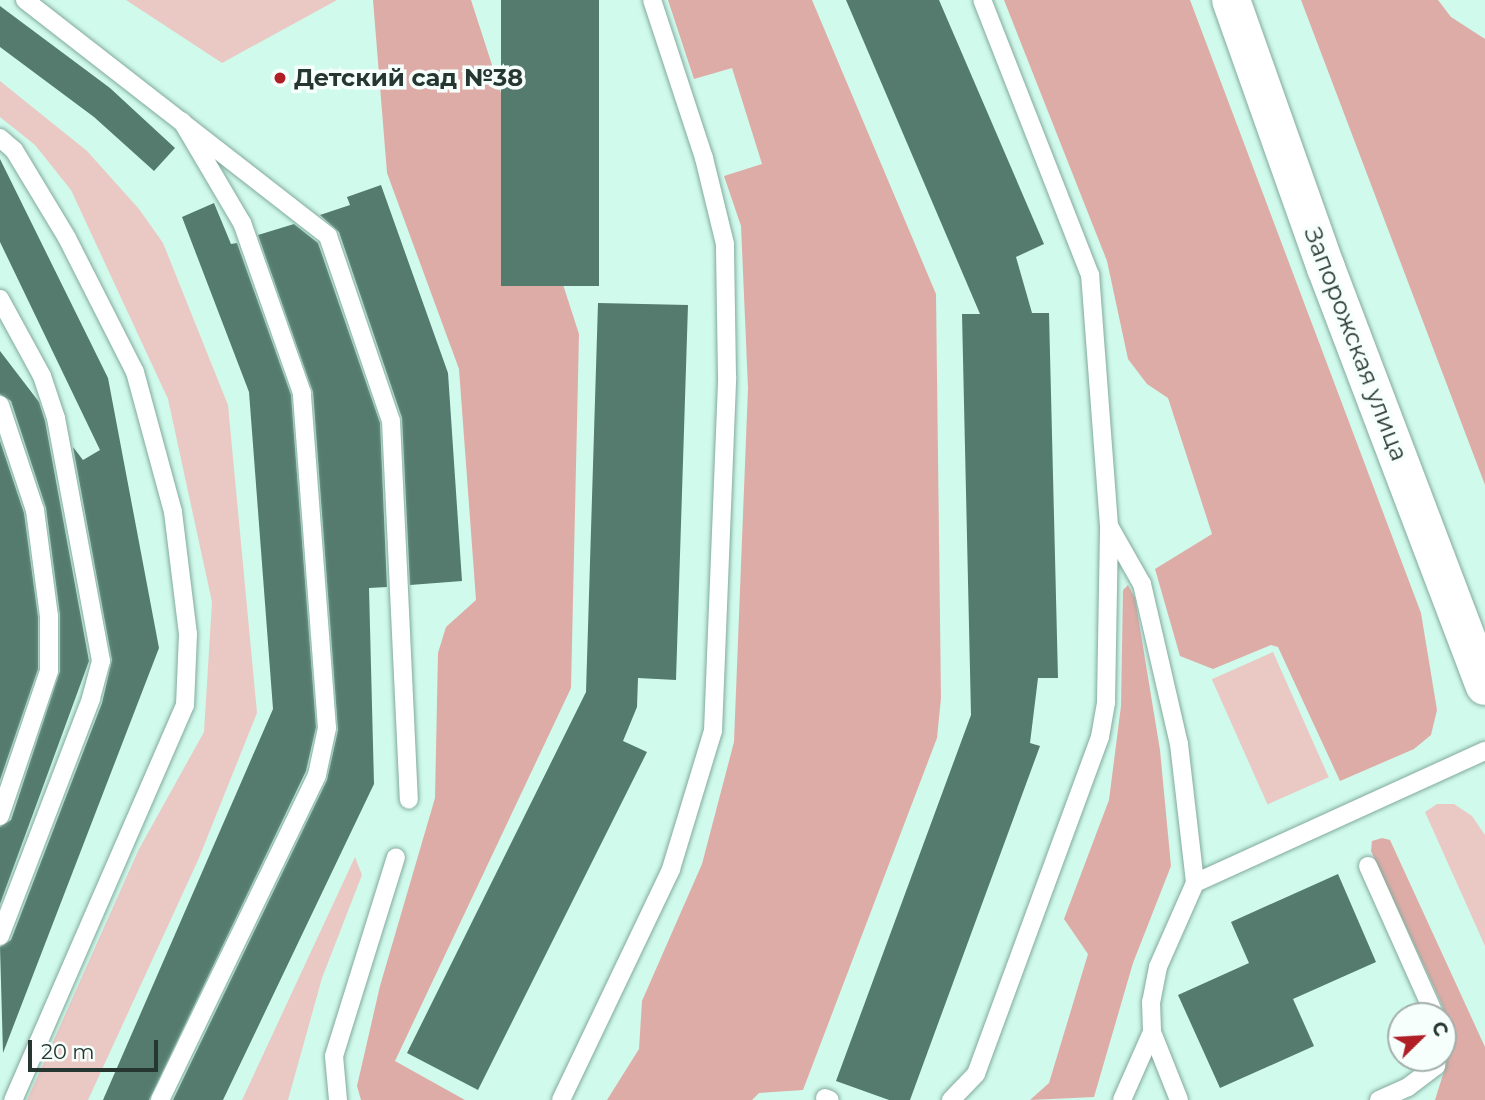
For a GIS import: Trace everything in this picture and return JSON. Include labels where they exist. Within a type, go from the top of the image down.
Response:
[{"type":"main road","name":"Запорожская улица","points":[[1231,0],[1326,268],[1485,687]]},
{"type":"lane","points":[[25,0],[328,236],[387,408],[403,597],[410,800]]},
{"type":"lane","points":[[561,1100],[671,869],[713,731],[727,376],[725,244],[714,191],[652,0]]},
{"type":"lane","points":[[951,1100],[976,1074],[1100,737],[1106,702],[1109,526],[1090,275],[982,0]]},
{"type":"lane","points":[[160,1100],[317,775],[327,728],[302,393],[242,223],[182,121]]},
{"type":"lane","points":[[0,138],[14,150],[66,238],[135,372],[173,512],[188,634],[185,705],[13,1100]]},
{"type":"lane","points":[[0,299],[42,376],[56,418],[101,661],[91,699],[0,936]]},
{"type":"lane","points":[[0,405],[35,510],[49,616],[49,671],[0,816]]},
{"type":"lane","points":[[1109,526],[1142,584],[1180,744],[1195,883],[1158,967],[1151,1002],[1152,1032],[1179,1100]]},
{"type":"lane","points":[[1195,883],[1485,751]]},
{"type":"lane","points":[[338,1100],[334,1056],[396,857]]},
{"type":"lane","points":[[1368,866],[1429,1002]]},
{"type":"lane","points":[[1122,1100],[1152,1032]]},
{"type":"lane","points":[[1379,1100],[1408,1087],[1428,1072]]},
{"type":"shaded area","points":[[126,0],[337,0],[222,63]]},
{"type":"shaded area","points":[[373,0],[471,0],[579,334],[571,688],[395,1061],[465,1100],[361,1100],[357,1086],[380,986],[435,798],[438,653],[446,627],[476,600],[459,369],[387,173]]},
{"type":"shaded area","points":[[668,0],[812,0],[936,294],[941,698],[937,738],[803,1090],[759,1093],[752,1100],[607,1100],[639,1049],[642,1001],[702,864],[734,742],[748,388],[741,226],[724,176],[762,164],[732,68],[694,79]]},
{"type":"shaded area","points":[[1004,0],[1190,0],[1421,613],[1437,710],[1431,735],[1414,749],[1340,781],[1278,647],[1271,645],[1213,669],[1180,656],[1155,569],[1212,534],[1168,398],[1147,384],[1128,359],[1107,261]]},
{"type":"shaded area","points":[[1301,0],[1438,0],[1451,17],[1485,39],[1485,485]]},
{"type":"shaded area","points":[[0,81],[87,151],[139,209],[163,243],[228,405],[257,713],[199,858],[88,1100],[27,1100],[139,849],[204,732],[212,602],[168,399],[71,190],[35,145],[0,117]]},
{"type":"shaded area","points":[[1128,585],[1135,598],[1160,750],[1171,866],[1133,963],[1094,1097],[1030,1100],[1049,1083],[1088,954],[1064,919],[1109,800],[1121,706],[1123,590]]},
{"type":"shaded area","points":[[1273,652],[1329,777],[1268,804],[1212,679]]},
{"type":"shaded area","points":[[1437,804],[1454,804],[1472,816],[1485,835],[1485,946],[1425,812]]},
{"type":"shaded area","points":[[1382,838],[1390,840],[1485,1047],[1485,1100],[1435,1100],[1444,1072],[1457,1072],[1457,1002],[1441,1002],[1371,851],[1372,841]]},
{"type":"shaded area","points":[[355,857],[362,875],[322,978],[288,1100],[242,1100]]},
{"type":"building","points":[[501,0],[599,0],[599,286],[501,286]]},
{"type":"building","points":[[846,0],[939,0],[1044,244],[1016,257],[1032,313],[1049,313],[1058,678],[1038,678],[1030,743],[1040,746],[910,1100],[889,1100],[836,1081],[971,715],[962,314],[980,314]]},
{"type":"building","points":[[0,6],[110,88],[175,148],[154,171],[94,117],[0,47]]},
{"type":"building","points":[[0,159],[108,378],[159,648],[3,1053],[0,947],[11,940],[102,703],[112,660],[73,447],[83,460],[100,450],[0,242]]},
{"type":"building","points":[[381,185],[448,373],[462,581],[410,585],[402,418],[339,232],[320,215],[350,205],[347,197]]},
{"type":"building","points":[[214,203],[231,244],[237,243],[291,395],[316,727],[306,771],[149,1100],[103,1100],[273,709],[249,392],[182,217]]},
{"type":"building","points":[[294,224],[318,243],[380,423],[387,587],[369,588],[374,784],[223,1100],[173,1100],[327,780],[338,730],[313,392],[258,235]]},
{"type":"building","points":[[598,303],[688,305],[676,680],[638,678],[637,707],[623,741],[647,752],[478,1090],[407,1053],[586,692]]},
{"type":"building","points":[[0,351],[39,402],[45,421],[89,661],[0,904],[0,827],[11,820],[60,671],[60,615],[46,508],[11,401],[0,394]]},
{"type":"building","points":[[0,441],[24,513],[38,617],[38,669],[0,780]]},
{"type":"building","points":[[1338,874],[1376,962],[1293,999],[1314,1046],[1220,1088],[1178,995],[1249,963],[1231,922]]},
{"type":"place","name":"Детский сад №38","points":[[280,78]]}]
